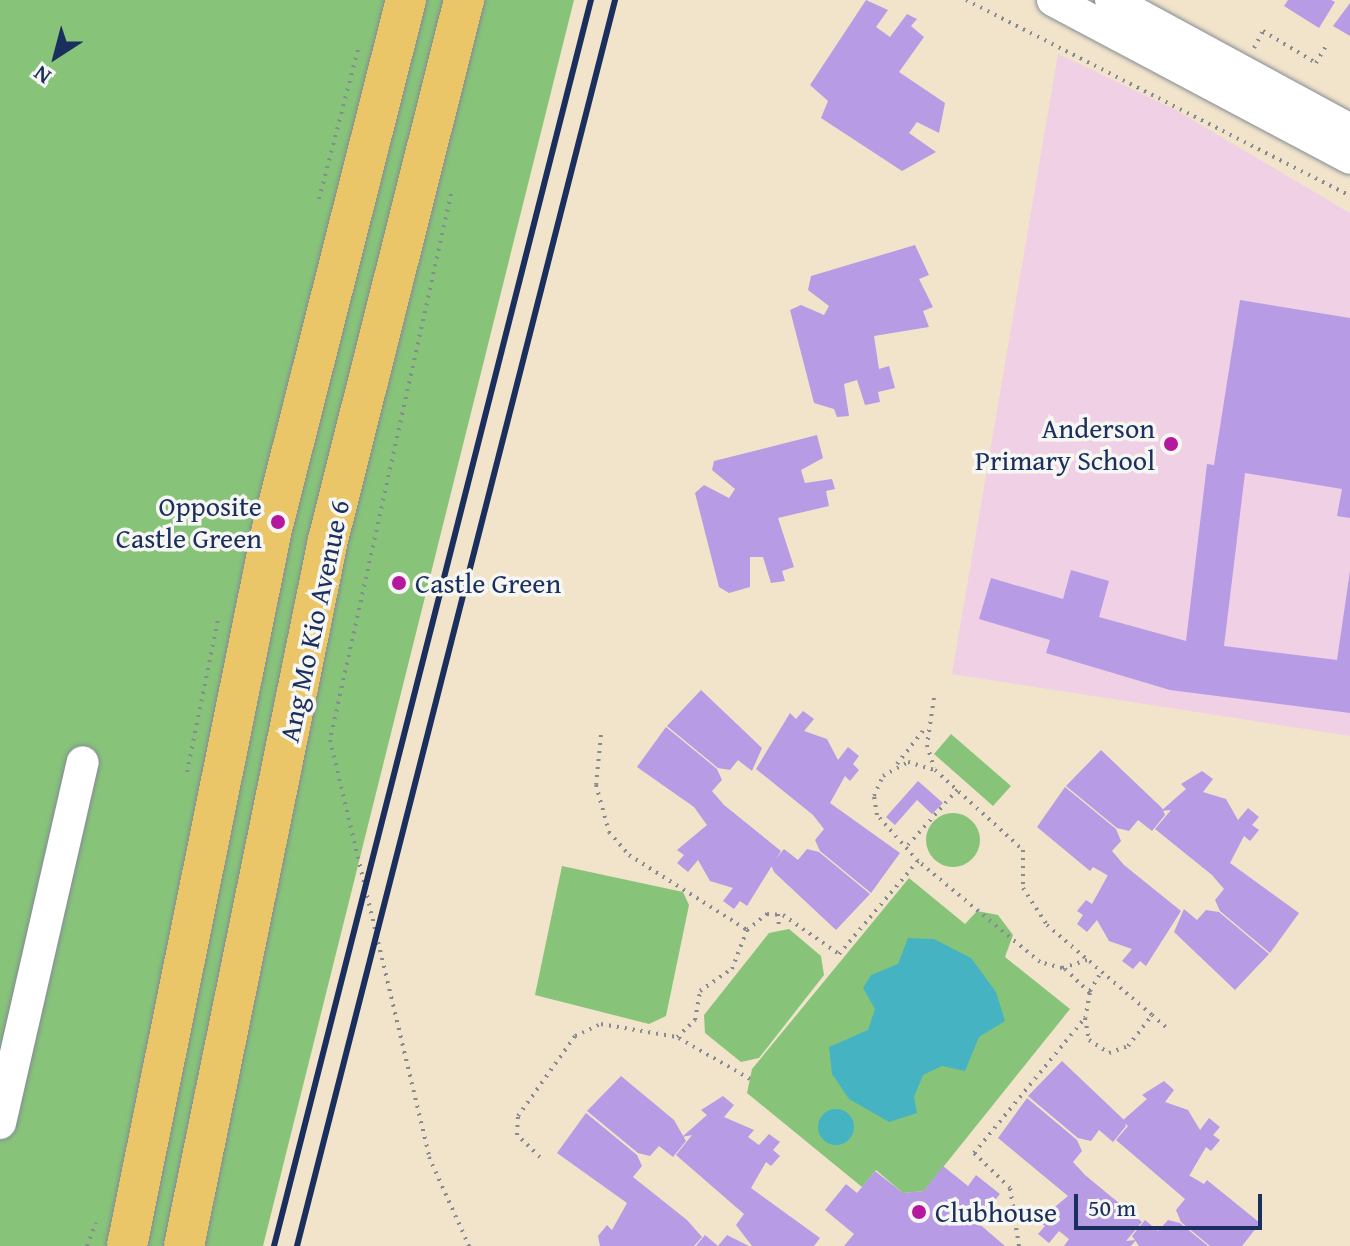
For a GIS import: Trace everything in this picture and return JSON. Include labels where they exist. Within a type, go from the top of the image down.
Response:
[{"type":"main road","name":"Ang Mo Kio Avenue 6","points":[[127,1246],[272,529],[406,0]]},
{"type":"main road","name":"Ang Mo Kio Avenue 6","points":[[184,1246],[328,540],[464,0]]},
{"type":"street","points":[[1053,0],[1350,158]]},
{"type":"street","points":[[1111,0],[1350,130]]},
{"type":"street","points":[[0,1123],[83,762]]},
{"type":"path","points":[[966,0],[1350,196]]},
{"type":"path","points":[[1249,58],[1263,31],[1316,63],[1326,46]]},
{"type":"path","points":[[452,191],[330,740],[429,1157],[469,1246]]},
{"type":"path","points":[[934,698],[929,722],[935,770]]},
{"type":"path","points":[[929,722],[879,782],[875,809],[908,845],[918,861],[1033,957],[1062,968],[1090,993]]},
{"type":"path","points":[[601,735],[596,785],[609,832],[629,855],[747,930]]},
{"type":"path","points":[[889,771],[908,762],[935,770],[1023,850],[1021,879],[1035,911],[1166,1027]]},
{"type":"path","points":[[908,845],[957,790]]},
{"type":"path","points":[[778,914],[839,954],[918,861]]},
{"type":"path","points":[[677,1037],[695,1020],[700,991],[732,969],[747,930],[778,914]]},
{"type":"path","points":[[778,914],[779,930]]},
{"type":"path","points":[[1062,968],[1087,960]]},
{"type":"path","points":[[1101,972],[1090,993],[1085,1018],[1089,1040],[1109,1053],[1128,1046],[1152,1015]]},
{"type":"path","points":[[1019,1246],[1010,1188],[974,1153],[1085,1018]]},
{"type":"path","points":[[540,1157],[517,1135],[518,1116],[575,1036],[601,1024],[677,1037],[750,1079]]},
{"type":"shaded area","name":"Anderson Primary School","points":[[1058,54],[1174,109],[1350,213],[1350,736],[952,674]]},
{"type":"green space","points":[[0,0],[574,0],[263,1246],[0,1246]]},
{"type":"green space","points":[[951,734],[1011,786],[993,806],[934,754]]},
{"type":"green space","points":[[953,813],[972,821],[980,840],[972,859],[953,867],[934,859],[926,840],[934,821]]},
{"type":"green space","points":[[562,866],[683,892],[689,905],[666,1016],[649,1024],[535,995]]},
{"type":"green space","points":[[909,878],[965,924],[977,911],[998,915],[1013,935],[1005,957],[1070,1009],[924,1191],[903,1193],[876,1170],[862,1187],[747,1093],[752,1069]]},
{"type":"green space","points":[[789,929],[821,956],[824,975],[759,1058],[741,1062],[705,1033],[704,1015],[769,933]]},
{"type":"water","points":[[908,938],[934,939],[971,958],[996,992],[1005,1021],[979,1037],[965,1071],[942,1066],[923,1075],[914,1097],[917,1113],[889,1122],[849,1099],[832,1074],[829,1047],[868,1030],[875,1009],[863,988],[871,975],[898,964]]},
{"type":"water","points":[[836,1109],[849,1114],[854,1127],[849,1140],[836,1145],[823,1140],[818,1127],[823,1114]]},
{"type":"building","points":[[866,0],[888,10],[876,27],[890,37],[907,14],[917,19],[911,26],[924,37],[899,72],[945,103],[939,133],[917,122],[909,133],[936,152],[902,171],[821,118],[828,101],[810,85]]},
{"type":"building","points":[[1288,0],[1335,2],[1319,28],[1284,6]]},
{"type":"building","points":[[1350,3],[1350,36],[1333,26]]},
{"type":"building","points":[[915,245],[929,275],[919,279],[933,307],[923,311],[929,327],[874,336],[879,369],[889,366],[895,388],[878,392],[880,402],[865,405],[857,380],[844,384],[849,416],[837,417],[834,409],[814,403],[790,310],[801,305],[824,315],[829,306],[808,290],[811,276]]},
{"type":"building","points":[[1240,300],[1350,318],[1350,518],[1337,516],[1342,489],[1245,473],[1224,646],[1337,660],[1350,571],[1350,713],[1170,690],[1046,653],[1050,640],[979,619],[991,578],[1063,599],[1071,570],[1109,581],[1099,617],[1186,641],[1207,464],[1214,465]]},
{"type":"building","points":[[817,435],[823,458],[801,470],[805,483],[832,479],[835,489],[826,491],[829,506],[778,518],[794,567],[782,571],[785,581],[771,583],[763,557],[750,557],[750,587],[729,593],[719,587],[695,493],[704,485],[729,498],[735,489],[712,470],[714,461]]},
{"type":"building","points":[[701,690],[762,748],[752,771],[738,760],[730,770],[718,768],[667,726]]},
{"type":"building","points":[[803,711],[814,719],[804,731],[827,739],[838,760],[848,747],[859,756],[853,764],[859,770],[850,781],[845,776],[830,803],[900,853],[871,893],[820,851],[815,840],[824,829],[813,815],[756,769],[790,713],[796,719]]},
{"type":"building","points":[[666,727],[717,769],[722,780],[712,791],[724,805],[781,851],[747,906],[740,901],[734,909],[723,901],[733,888],[710,881],[698,860],[688,872],[677,863],[684,855],[677,850],[707,825],[694,807],[637,767]]},
{"type":"building","points":[[1101,750],[1162,808],[1165,815],[1152,831],[1138,820],[1129,831],[1117,828],[1066,786]]},
{"type":"building","points":[[1202,771],[1213,779],[1203,792],[1226,799],[1238,820],[1248,808],[1259,817],[1252,825],[1259,830],[1250,841],[1244,836],[1230,863],[1299,913],[1270,953],[1220,911],[1215,900],[1224,889],[1212,875],[1155,829],[1171,810],[1161,811],[1186,789],[1181,784]]},
{"type":"building","points":[[918,781],[943,803],[932,814],[917,800],[895,825],[886,817]]},
{"type":"building","points":[[1065,787],[1116,829],[1121,841],[1112,851],[1124,865],[1181,911],[1146,966],[1140,961],[1133,969],[1122,961],[1132,949],[1109,941],[1097,920],[1087,932],[1077,924],[1083,915],[1077,911],[1086,900],[1092,904],[1108,875],[1093,867],[1090,871],[1037,827]]},
{"type":"building","points":[[784,849],[798,860],[807,849],[819,852],[870,894],[836,930],[774,872],[771,865]]},
{"type":"building","points":[[1184,909],[1197,920],[1206,910],[1219,912],[1269,954],[1235,990],[1174,932]]},
{"type":"building","points":[[1062,1061],[1123,1119],[1126,1126],[1113,1142],[1099,1130],[1091,1141],[1078,1138],[1028,1096]]},
{"type":"building","points":[[621,1076],[674,1120],[686,1141],[673,1157],[659,1146],[650,1156],[638,1153],[587,1111]]},
{"type":"building","points":[[1164,1081],[1174,1090],[1165,1102],[1188,1110],[1200,1130],[1209,1118],[1220,1127],[1213,1135],[1220,1140],[1211,1151],[1206,1147],[1189,1176],[1204,1184],[1207,1180],[1260,1223],[1242,1246],[1210,1246],[1181,1222],[1176,1210],[1185,1199],[1116,1140],[1128,1126],[1122,1121],[1147,1099],[1142,1095]]},
{"type":"building","points":[[723,1096],[734,1105],[724,1117],[754,1130],[748,1137],[759,1145],[769,1134],[780,1142],[773,1150],[780,1156],[771,1166],[766,1162],[751,1188],[820,1238],[814,1246],[752,1246],[736,1225],[744,1214],[676,1155],[692,1135],[682,1137],[707,1115],[701,1110]]},
{"type":"building","points":[[1027,1098],[1077,1140],[1082,1151],[1073,1162],[1085,1175],[1142,1222],[1126,1241],[1136,1240],[1131,1246],[1064,1246],[1069,1239],[1059,1231],[1049,1243],[1038,1234],[1045,1226],[1038,1221],[1068,1196],[998,1138]]},
{"type":"building","points":[[586,1113],[637,1155],[642,1166],[633,1177],[687,1220],[702,1237],[694,1246],[600,1246],[598,1236],[607,1225],[612,1230],[627,1203],[557,1153]]},
{"type":"building","points":[[943,1166],[968,1186],[976,1175],[1000,1194],[977,1222],[1005,1246],[844,1246],[854,1234],[825,1210],[846,1184],[857,1193],[875,1171],[903,1193],[924,1191]]},
{"type":"building","points":[[1145,1220],[1158,1231],[1168,1220],[1180,1223],[1208,1246],[1139,1246],[1132,1236]]},
{"type":"building","points":[[705,1235],[718,1246],[696,1246]]},
{"type":"building","points":[[727,1235],[749,1246],[718,1246]]},
{"type":"railway","points":[[274,1246],[591,0]]},
{"type":"railway","points":[[297,1246],[615,0]]},
{"type":"place","name":"Anderson Primary School","points":[[1171,444]]},
{"type":"place","name":"Opposite Castle Green","points":[[278,522]]},
{"type":"place","name":"Castle Green","points":[[399,583]]},
{"type":"place","name":"Clubhouse","points":[[919,1212]]}]
